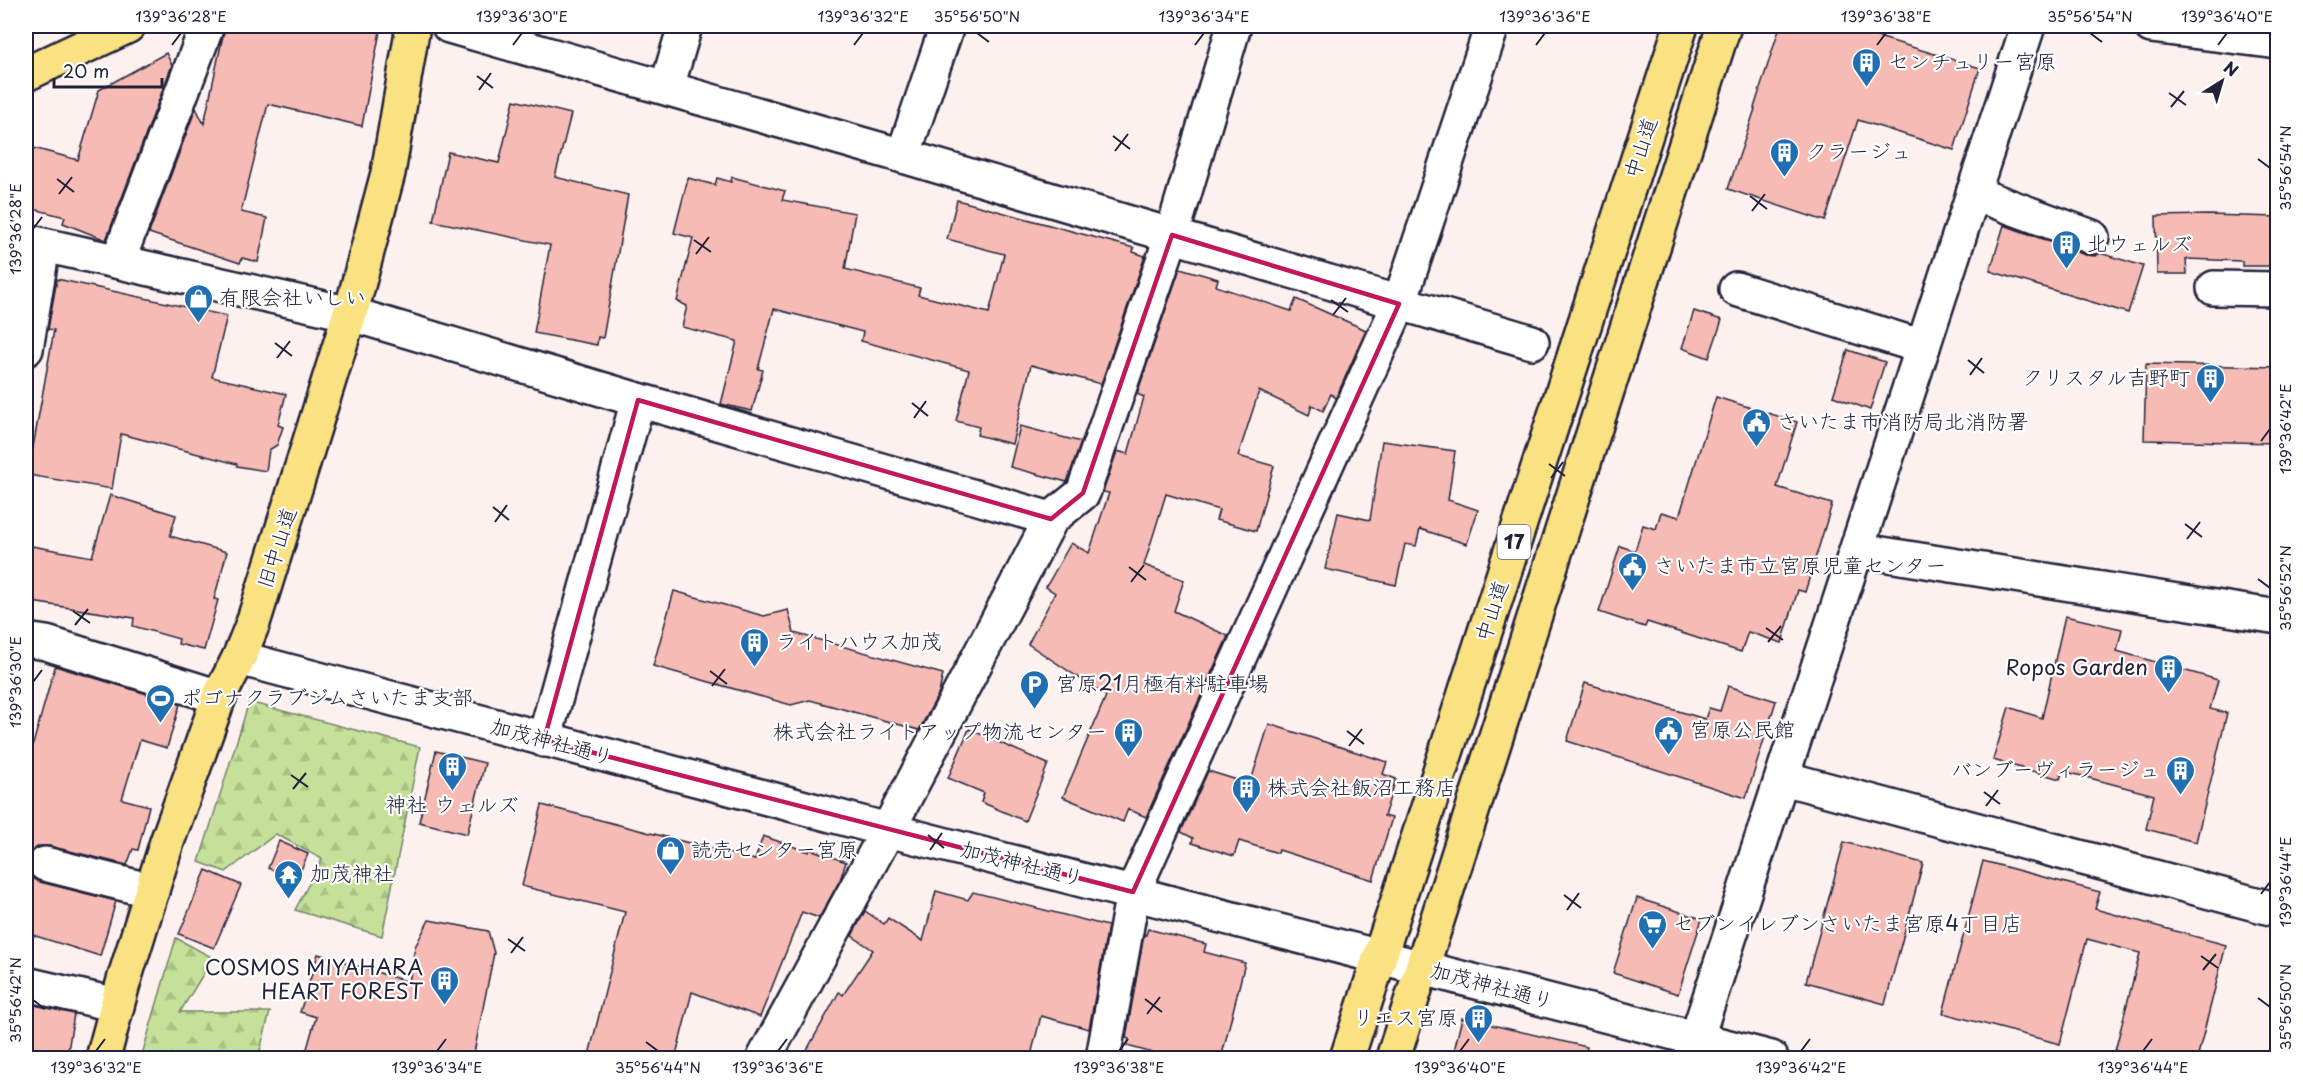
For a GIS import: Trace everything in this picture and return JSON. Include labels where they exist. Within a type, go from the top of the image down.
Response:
[{"type":"main road","points":[[26,74],[128,26]]},
{"type":"main road","name":"旧中山道","points":[[103,1059],[152,891],[219,697],[239,658],[253,623],[351,314],[388,172],[413,26]]},
{"type":"main road","name":"中山道","points":[[1347,1059],[1681,26]]},
{"type":"main road","name":"中山道","points":[[1394,1059],[1724,26]]},
{"type":"street","points":[[118,261],[207,26]]},
{"type":"street","points":[[449,26],[667,87],[1532,342]]},
{"type":"street","points":[[667,87],[685,26]]},
{"type":"street","points":[[903,156],[947,26]]},
{"type":"street","points":[[764,1059],[888,830],[1051,519],[1083,493],[1172,236],[1234,26]]},
{"type":"street","points":[[1103,1059],[1133,892],[1399,304],[1492,26]]},
{"type":"street","points":[[1694,1049],[2028,26]]},
{"type":"street","points":[[2151,26],[2277,42]]},
{"type":"street","points":[[1973,193],[2092,237]]},
{"type":"street","points":[[26,349],[34,243],[351,314],[638,400],[1051,519]]},
{"type":"street","points":[[2214,288],[2277,289]]},
{"type":"street","points":[[1736,289],[1923,347]]},
{"type":"street","points":[[543,740],[638,400]]},
{"type":"street","points":[[1857,550],[2277,617]]},
{"type":"street","points":[[26,640],[46,643],[219,697]]},
{"type":"street","name":"加茂神社通り","points":[[239,658],[543,740],[1422,968],[1694,1049],[1771,1059]]},
{"type":"street","points":[[1783,778],[2277,910]]},
{"type":"street","points":[[45,864],[152,891]]},
{"type":"street","points":[[26,984],[117,1005]]},
{"type":"highlighted area","points":[[1172,235],[1399,304],[1133,892],[544,740],[638,400],[1051,519],[1083,493]]},
{"type":"green space","points":[[249,702],[420,747],[382,936],[295,910],[322,859],[276,834],[226,872],[199,862]]},
{"type":"green space","points":[[176,938],[213,958],[180,1012],[270,1012],[258,1058],[141,1058]]},
{"type":"building","points":[[225,26],[381,26],[362,126],[268,104],[241,212],[267,218],[258,262],[242,258],[240,263],[149,233],[196,108],[204,124]]},
{"type":"building","name":"センチュリー宮原","points":[[1780,26],[1843,26],[1980,68],[1954,150],[1858,120],[1825,221],[1728,189]]},
{"type":"building","points":[[166,53],[172,65],[106,240],[63,223],[65,217],[26,207],[26,146],[78,160],[99,90]]},
{"type":"building","points":[[514,100],[571,114],[555,177],[628,195],[603,338],[598,337],[597,345],[534,333],[550,245],[433,221],[448,152],[499,163]]},
{"type":"building","points":[[732,177],[785,191],[782,200],[855,213],[845,269],[920,288],[918,295],[989,313],[1004,254],[947,239],[957,200],[1134,248],[1133,252],[1145,256],[1101,384],[1031,365],[1012,444],[977,435],[979,427],[956,421],[969,370],[861,341],[863,332],[774,309],[758,369],[763,370],[752,411],[721,404],[737,341],[682,327],[687,306],[677,301],[693,238],[674,233],[688,178],[715,185],[717,178],[731,182]]},
{"type":"building","points":[[2156,216],[2277,217],[2277,250],[2272,250],[2272,266],[2242,266],[2242,261],[2186,259],[2187,274],[2157,274]]},
{"type":"building","name":"北ウェルズ","points":[[2004,225],[2085,255],[2095,256],[2100,253],[2143,266],[2128,313],[1990,271]]},
{"type":"building","points":[[1180,268],[1218,279],[1216,286],[1291,311],[1296,299],[1366,330],[1336,398],[1331,394],[1323,411],[1312,405],[1309,415],[1259,391],[1238,456],[1274,466],[1256,531],[1216,520],[1219,510],[1166,494],[1144,565],[1184,580],[1174,611],[1228,636],[1146,817],[1128,809],[1123,822],[1063,797],[1106,696],[1028,644],[1055,593],[1046,587],[1071,543],[1089,553],[1109,493],[1103,492],[1117,451],[1128,454],[1144,397],[1137,394]]},
{"type":"building","points":[[57,279],[227,316],[212,377],[286,394],[278,425],[283,427],[277,445],[269,450],[266,471],[237,466],[237,464],[121,434],[112,489],[28,475],[54,330],[48,329]]},
{"type":"building","points":[[1694,311],[1722,320],[1709,358],[1682,348]]},
{"type":"building","points":[[1848,350],[1885,362],[1870,410],[1833,396]]},
{"type":"building","name":"クリスタル吉野町","points":[[2146,364],[2277,367],[2277,443],[2144,440]]},
{"type":"building","points":[[1716,397],[1797,422],[1777,487],[1832,504],[1805,592],[1798,590],[1782,643],[1748,632],[1741,652],[1647,622],[1645,627],[1599,612],[1620,546],[1635,551],[1643,525],[1656,529],[1661,512],[1679,517]]},
{"type":"building","points":[[1020,426],[1081,442],[1067,482],[1010,467]]},
{"type":"building","points":[[1382,441],[1455,451],[1448,500],[1478,510],[1467,544],[1420,529],[1416,546],[1405,544],[1396,585],[1325,569],[1338,513],[1370,520]]},
{"type":"building","points":[[110,495],[176,515],[170,536],[227,552],[214,599],[218,600],[204,650],[178,644],[179,639],[133,626],[134,618],[26,601],[26,545],[92,557]]},
{"type":"building","points":[[674,591],[764,616],[788,610],[794,633],[943,674],[939,693],[919,730],[810,700],[791,705],[653,666]]},
{"type":"building","points":[[2065,616],[2122,629],[2117,651],[2218,680],[2210,709],[2227,713],[2196,842],[2146,829],[2154,795],[2063,771],[2060,779],[1993,760],[2009,707],[2042,718]]},
{"type":"building","points":[[55,666],[180,704],[167,748],[140,740],[122,799],[149,806],[138,850],[133,849],[127,865],[49,846],[39,846],[27,859],[27,870],[40,882],[116,901],[100,956],[26,933],[26,769]]},
{"type":"building","points":[[1585,683],[1705,719],[1709,708],[1720,711],[1728,686],[1776,701],[1746,798],[1567,741]]},
{"type":"building","points":[[1269,724],[1387,762],[1383,774],[1396,779],[1384,816],[1392,818],[1373,880],[1279,850],[1278,853],[1239,841],[1234,856],[1192,843],[1193,838],[1181,832],[1208,771],[1250,784]]},
{"type":"building","points":[[969,729],[1048,764],[1025,821],[981,802],[984,793],[948,778]]},
{"type":"building","name":"神社 ウェルズ","points":[[436,751],[485,763],[467,834],[419,822]]},
{"type":"building","points":[[542,805],[755,860],[763,836],[846,862],[840,880],[819,918],[802,912],[760,1017],[692,992],[675,1059],[588,1059],[625,912],[522,886]]},
{"type":"building","points":[[279,841],[308,854],[296,881],[268,868]]},
{"type":"building","points":[[1844,842],[1923,863],[1885,1004],[1806,982]]},
{"type":"building","points":[[1983,861],[2100,892],[2095,909],[2226,945],[2197,1059],[2113,1059],[2140,953],[2087,939],[2060,1044],[1943,1013]]},
{"type":"building","points":[[206,870],[241,885],[214,948],[179,934]]},
{"type":"building","points":[[936,891],[968,900],[973,892],[1108,926],[1089,1029],[1041,1016],[1030,1059],[802,1059],[839,992],[843,995],[873,950],[852,936],[865,911],[884,924],[888,918],[923,941]]},
{"type":"building","points":[[1637,898],[1702,919],[1678,994],[1613,973]]},
{"type":"building","points":[[429,920],[488,931],[494,953],[473,1058],[304,1059],[316,1017],[300,1012],[318,954],[409,982],[415,947]]},
{"type":"building","points":[[1148,929],[1206,944],[1204,952],[1245,963],[1221,1059],[1175,1059],[1127,1046],[1129,1039],[1126,1038],[1144,934],[1146,935]]},
{"type":"building","points":[[26,1003],[74,1014],[68,1051],[57,1050],[55,1059],[26,1054]]},
{"type":"building","points":[[1462,1018],[1587,1047],[1585,1059],[1452,1059]]},
{"type":"place","name":"センチュリー宮原","points":[[1867,88]]},
{"type":"place","name":"クラージュ","points":[[1785,178]]},
{"type":"place","name":"北ウェルズ","points":[[2066,270]]},
{"type":"place","name":"有限会社いしい","points":[[198,324]]},
{"type":"place","name":"クリスタル吉野町","points":[[2211,404]]},
{"type":"place","name":"さいたま市消防局北消防署","points":[[1756,448]]},
{"type":"place","name":"さいたま市立宮原児童センター","points":[[1633,592]]},
{"type":"place","name":"ライトハウス加茂","points":[[755,668]]},
{"type":"place","name":"Ropos Garden","points":[[2169,694]]},
{"type":"place","name":"宮原21月極有料駐車場","points":[[1035,710]]},
{"type":"place","name":"ポゴナクラブジムさいたま支部","points":[[160,724]]},
{"type":"place","name":"宮原公民館","points":[[1669,756]]},
{"type":"place","name":"株式会社ライトアップ物流センター","points":[[1128,758]]},
{"type":"place","name":"神社 ウェルズ","points":[[452,792]]},
{"type":"place","name":"バンブーヴィラージュ","points":[[2181,796]]},
{"type":"place","name":"株式会社飯沼工務店","points":[[1246,814]]},
{"type":"place","name":"読売センター宮原","points":[[670,876]]},
{"type":"place","name":"加茂神社","points":[[289,900]]},
{"type":"place","name":"セブンイレブンさいたま宮原4丁目店","points":[[1652,950]]},
{"type":"place","name":"COSMOS MIYAHARA HEART FOREST","points":[[444,1006]]},
{"type":"place","name":"リエス宮原","points":[[1479,1044]]}]
